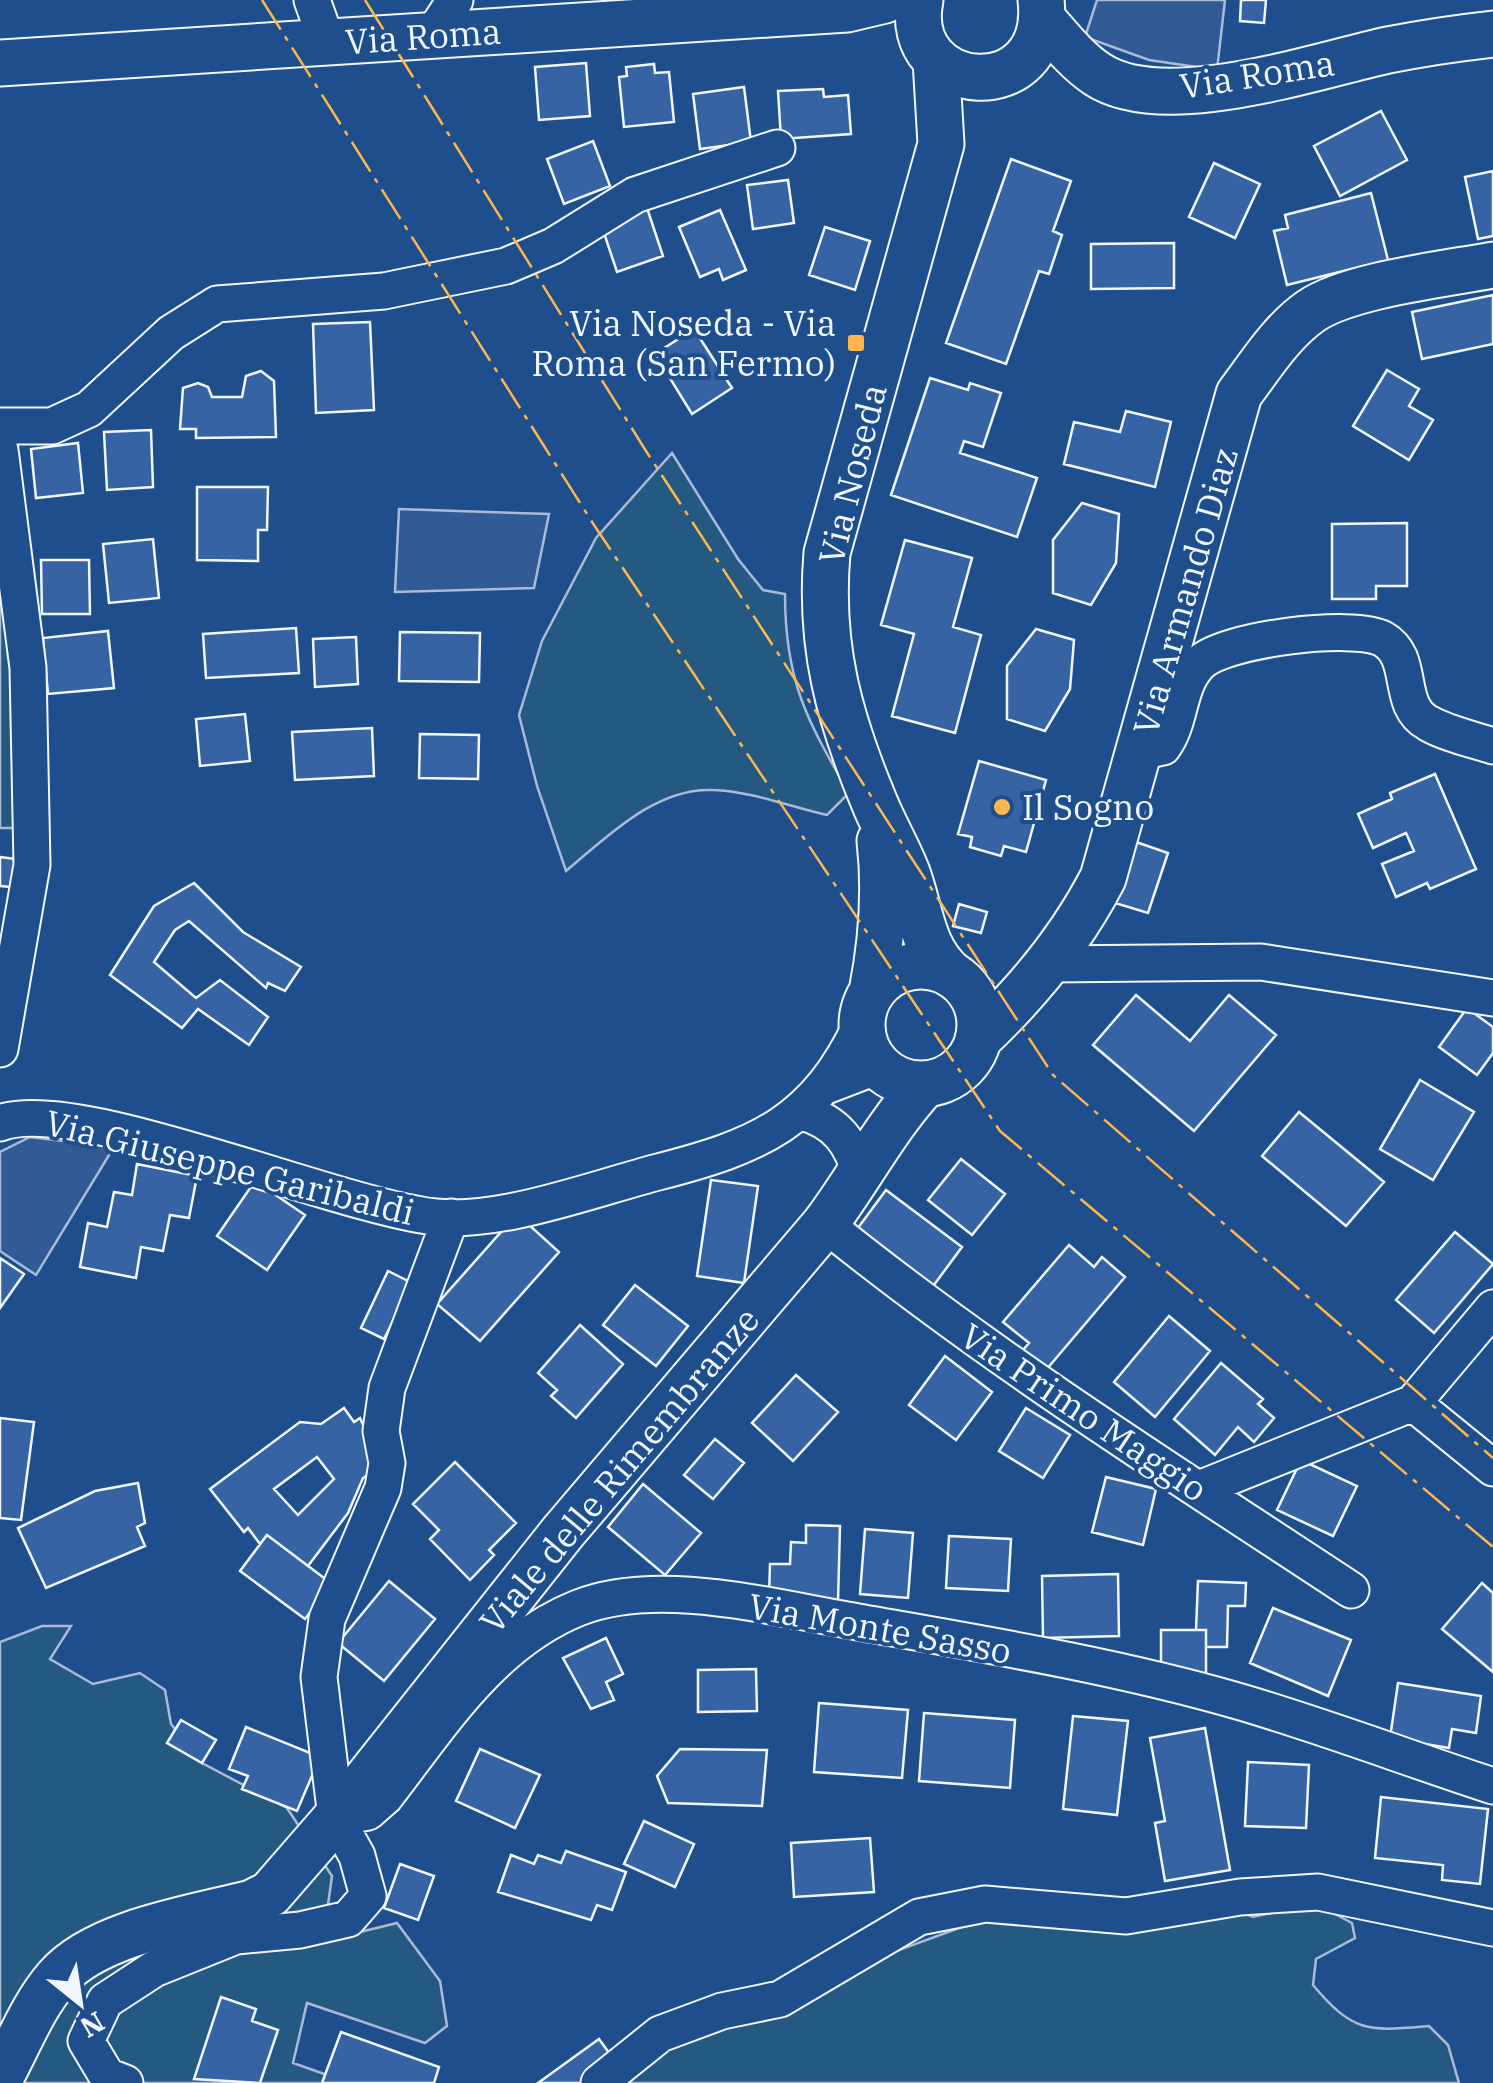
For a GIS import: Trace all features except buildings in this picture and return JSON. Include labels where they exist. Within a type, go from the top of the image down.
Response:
[{"type":"main road","name":"Via Roma","points":[[0,63],[327,42],[444,17],[616,24],[866,5],[926,34],[968,78],[996,76]]},
{"type":"main road","name":"Via Roma","points":[[1042,10],[1098,75],[1129,86],[1168,89],[1270,80],[1385,51],[1493,34]]},
{"type":"main road","name":"Via Noseda","points":[[941,144],[996,76],[1028,57],[1042,10]]},
{"type":"main road","name":"Via Noseda","points":[[926,34],[941,144],[828,553],[826,649],[875,804],[907,873],[930,951],[952,975]]},
{"type":"main road","name":"Via Armando Diaz","points":[[978,1039],[1049,964],[1079,924],[1103,878],[1239,394],[1284,334],[1313,310],[1361,293],[1493,265]]},
{"type":"main road","name":"Via Noseda","points":[[867,1008],[882,942],[884,876],[875,804]]},
{"type":"main road","points":[[910,967],[939,969],[952,975],[972,996],[978,1009],[978,1039],[970,1058],[954,1074],[898,1086],[864,1043],[867,1008],[886,977],[910,967]]},
{"type":"main road","name":"Viale delle Rimembranze","points":[[0,2078],[60,1974],[105,1944],[252,1903],[270,1894],[336,1818],[562,1532],[826,1224],[862,1176],[898,1086]]},
{"type":"street","points":[[312,0],[327,42]]},
{"type":"street","points":[[542,0],[554,11],[616,24]]},
{"type":"street","points":[[0,426],[52,426],[89,408],[172,333],[216,304],[384,290],[506,266],[554,246],[635,196],[777,148]]},
{"type":"street","points":[[0,450],[28,668],[32,854],[27,913],[0,1049]]},
{"type":"street","points":[[1140,752],[1163,746],[1174,732],[1187,680],[1208,654],[1305,633],[1380,637],[1396,650],[1406,672],[1407,694],[1426,723],[1493,746]]},
{"type":"street","points":[[1049,964],[1261,962],[1493,998]]},
{"type":"street","name":"Via Giuseppe Garibaldi","points":[[0,1123],[41,1116],[367,1205],[451,1217],[568,1196],[727,1154],[776,1132],[814,1099],[867,1008]]},
{"type":"street","name":"Via Giuseppe Garibaldi","points":[[814,1099],[898,1086]]},
{"type":"street","points":[[814,1099],[824,1118],[840,1131],[854,1152],[862,1176]]},
{"type":"street","points":[[125,2083],[107,2076],[86,2040],[105,2001],[154,1969],[236,1936],[300,1930],[348,1919],[368,1896],[357,1856],[336,1818],[320,1678],[327,1619],[378,1502],[388,1463],[382,1431],[387,1388],[451,1217]]},
{"type":"street","name":"Via Primo Maggio","points":[[826,1224],[933,1311],[1351,1590]]},
{"type":"street","points":[[1199,1489],[1413,1402],[1493,1308]]},
{"type":"street","points":[[1413,1402],[1493,1468]]},
{"type":"street","name":"Via Monte Sasso","points":[[336,1818],[368,1812],[386,1797],[480,1674],[521,1641],[578,1608],[642,1593],[767,1606],[1018,1651],[1233,1700],[1493,1786]]},
{"type":"street","points":[[600,2083],[660,2034],[722,2012],[780,1999],[919,1917],[985,1904],[1126,1916],[1240,1898],[1318,1892],[1493,1928]]},
{"type":"shaded area","points":[[1097,0],[1225,0],[1217,70],[1149,60],[1085,37]]},
{"type":"shaded area","points":[[672,453],[738,559],[763,590],[785,594],[789,651],[801,698],[849,793],[827,815],[756,796],[692,791],[652,805],[566,871],[537,786],[519,715],[542,641],[596,538]]},
{"type":"shaded area","points":[[0,501],[19,592],[19,828],[0,828]]},
{"type":"shaded area","points":[[399,509],[549,514],[534,588],[395,592]]},
{"type":"shaded area","points":[[30,1137],[114,1147],[36,1275],[0,1251],[0,1152]]},
{"type":"shaded area","points":[[42,1626],[71,1626],[50,1659],[93,1684],[140,1673],[165,1690],[171,1724],[202,1763],[287,1808],[332,1876],[323,1941],[397,1923],[440,1981],[447,2026],[425,2043],[307,2003],[293,2063],[327,2075],[327,2083],[0,2083],[0,1642]]},
{"type":"shaded area","points":[[1314,1903],[1352,1923],[1355,1938],[1316,1959],[1313,1985],[1340,2013],[1364,2026],[1429,2026],[1448,2045],[1459,2083],[606,2083],[735,1997],[827,1992],[866,1962],[1000,1913],[1237,1910],[1253,1917]]},
{"type":"power","points":[[262,0],[594,525],[1000,1131],[1493,1547]]},
{"type":"power","points":[[365,0],[646,451],[1053,1075],[1493,1458]]},
{"type":"place","name":"Via Noseda - Via Roma (San Fermo)","points":[[856,343]]},
{"type":"place","name":"Il Sogno","points":[[1002,807]]}]
